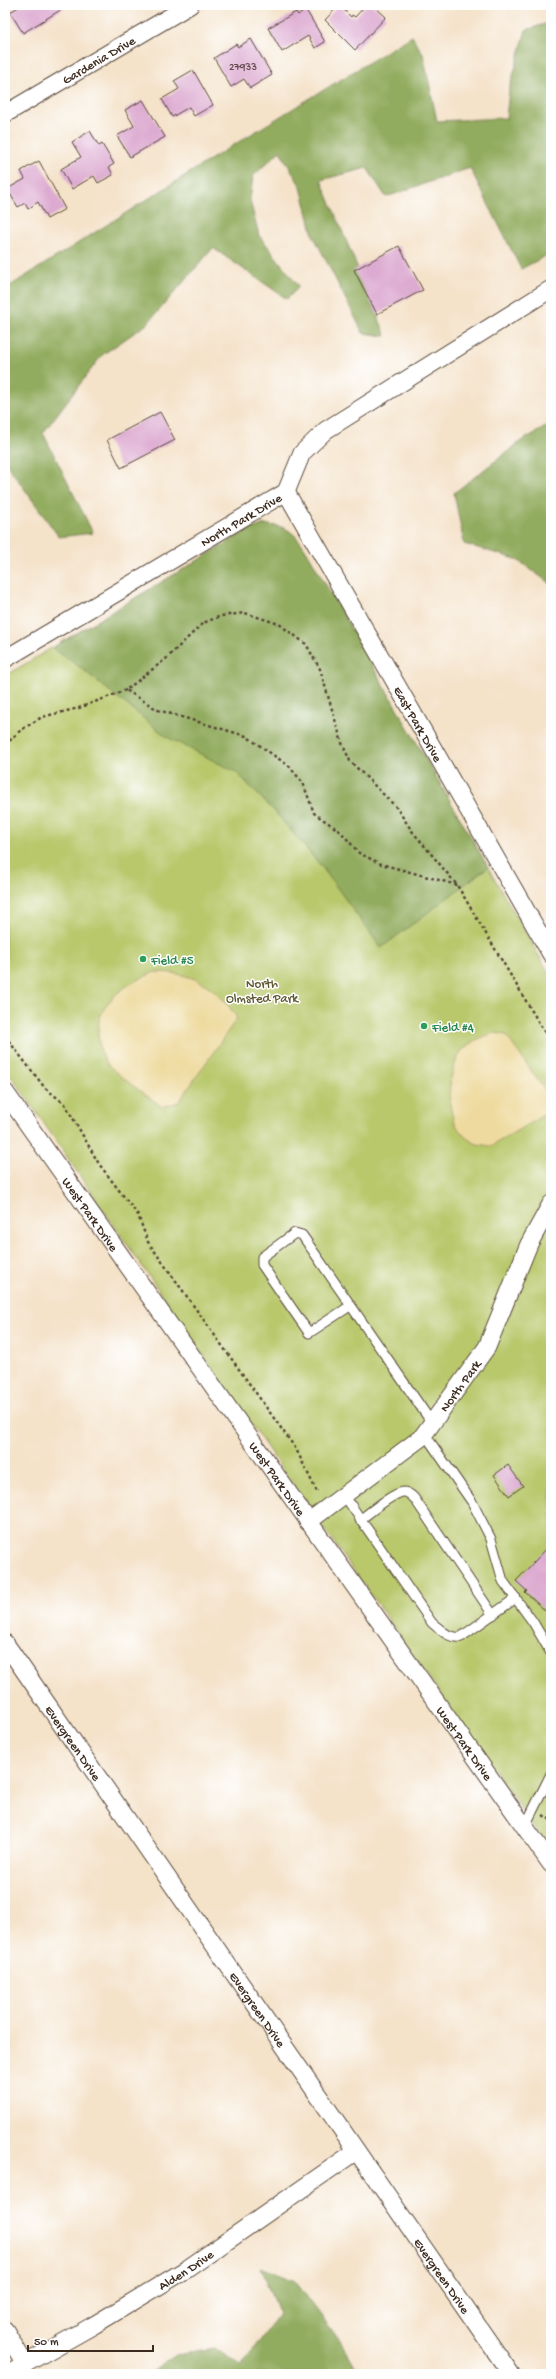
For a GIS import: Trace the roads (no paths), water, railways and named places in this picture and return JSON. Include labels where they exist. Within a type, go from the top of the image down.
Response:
[{"type":"street","name":"Gardenia Drive","points":[[5,114],[190,5]]},
{"type":"street","name":"North Park Drive","points":[[5,659],[286,492],[302,453],[326,430],[551,289]]},
{"type":"street","name":"East Park Drive","points":[[286,492],[551,954]]},
{"type":"street","name":"West Park Drive","points":[[5,1092],[551,1864]]},
{"type":"street","name":"North Park","points":[[308,1522],[428,1428],[487,1347],[529,1244],[551,1204]]},
{"type":"street","name":"Evergreen Drive","points":[[5,1643],[511,2374]]},
{"type":"street","name":"Alden Drive","points":[[7,2374],[94,2325],[187,2269],[356,2151]]},
{"type":"street","points":[[5,2330],[25,2364]]},
{"type":"lane","points":[[350,1306],[309,1333],[262,1265],[262,1257],[295,1233],[302,1235],[350,1306],[428,1428],[472,1502],[491,1539],[503,1580],[551,1653]]},
{"type":"lane","points":[[360,1520],[401,1492],[408,1493],[414,1498],[493,1615]]},
{"type":"lane","points":[[344,1495],[432,1623],[446,1634],[454,1638],[461,1638],[516,1598]]},
{"type":"lane","points":[[525,1826],[551,1774]]},
{"type":"place","name":"Field #5","points":[[143,959]]},
{"type":"place","name":"Field #4","points":[[424,1026]]},
{"type":"park label","name":"North Olmsted Park","points":[[262,990]]}]
